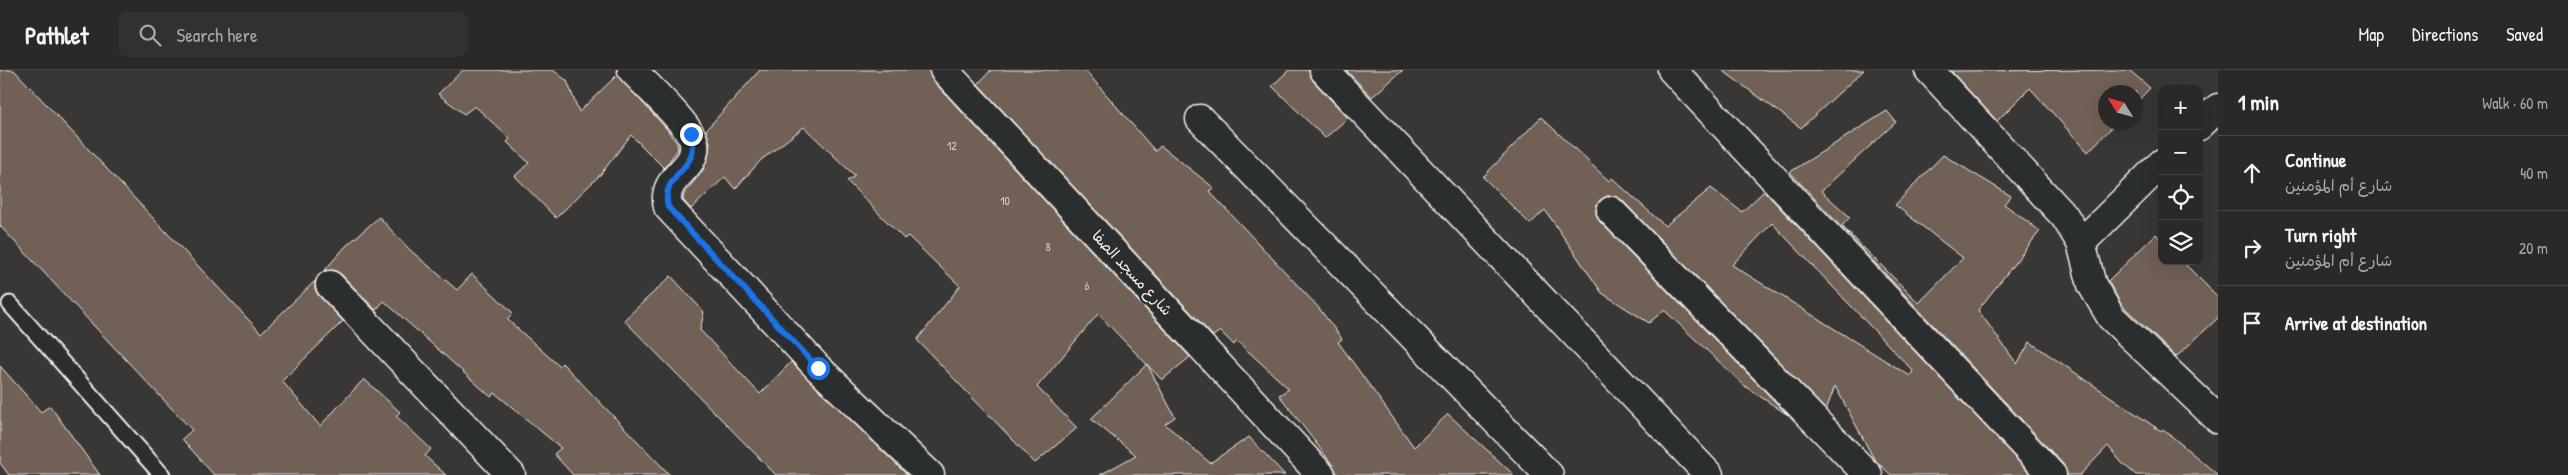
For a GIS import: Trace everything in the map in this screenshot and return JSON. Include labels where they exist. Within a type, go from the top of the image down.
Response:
[{"type":"street","points":[[632,70],[685,126],[691,134],[694,144],[694,154],[689,163],[667,188],[666,198],[668,207],[818,368],[930,475]]},
{"type":"street","name":"شارع مسجد الصفا","points":[[944,70],[1321,475]]},
{"type":"street","points":[[1324,70],[1709,475]]},
{"type":"street","points":[[1672,70],[2052,475]]},
{"type":"street","points":[[1929,70],[2055,204],[2081,243],[2092,285],[2111,317],[2218,419]]},
{"type":"street","points":[[1200,119],[1549,475]]},
{"type":"street","points":[[2081,243],[2158,167]]},
{"type":"street","points":[[1611,211],[1868,475]]},
{"type":"street","points":[[330,285],[511,475]]},
{"type":"lane","points":[[10,304],[162,475]]},
{"type":"building","points":[[0,70],[14,70],[261,333],[315,281],[315,289],[318,295],[343,321],[282,381],[320,426],[364,379],[400,412],[396,416],[431,449],[425,456],[446,475],[214,475],[182,439],[192,430],[0,226]]},
{"type":"building","points":[[463,70],[553,70],[567,81],[579,112],[617,75],[665,127],[677,143],[678,149],[664,168],[631,135],[600,175],[556,218],[515,176],[529,163],[507,142],[510,139],[475,106],[464,114],[438,94]]},
{"type":"building","points":[[760,70],[929,70],[933,81],[1190,357],[1162,380],[1098,314],[1037,387],[1077,428],[1035,463],[917,340],[960,286],[908,236],[904,239],[847,181],[855,176],[804,127],[761,160],[735,189],[725,177],[691,209],[683,200],[684,194],[703,170],[708,158],[710,143],[706,130]]},
{"type":"building","points":[[991,70],[1085,70],[1155,151],[1161,146],[1214,188],[1209,191],[1318,307],[1342,339],[1338,342],[1414,447],[1448,414],[1514,475],[1338,475],[1332,464],[1279,395],[1289,389],[1237,341],[1234,345],[1220,331],[1213,336],[978,84]]},
{"type":"building","points":[[1289,70],[1309,70],[1313,81],[1348,118],[1325,138],[1272,86]]},
{"type":"building","points":[[1346,70],[1403,70],[1372,97]]},
{"type":"building","points":[[1722,70],[1864,70],[1801,128]]},
{"type":"building","points":[[2129,70],[2150,88],[2143,96],[2143,85],[2098,85],[2098,130],[2109,130],[2088,152],[2030,88],[1997,121],[1951,71]]},
{"type":"building","points":[[1887,111],[1896,122],[1821,191],[1850,217],[1842,226],[1919,303],[1963,258],[1895,205],[1943,155],[2011,196],[2004,204],[2040,231],[1978,310],[2017,364],[2030,342],[2161,431],[2163,429],[2218,475],[2136,475],[2122,463],[2108,446],[2080,475],[2067,475],[2063,464],[1790,172]]},
{"type":"building","points":[[1541,117],[1609,181],[1612,178],[1665,226],[1711,188],[1742,212],[1764,191],[2031,475],[1891,475],[1874,459],[1835,386],[1826,410],[1622,200],[1615,196],[1607,196],[1600,200],[1596,206],[1596,214],[1600,222],[1788,415],[1746,387],[1664,310],[1649,323],[1602,293],[1545,210],[1530,224],[1483,177]],"holes":[[[1772,223],[1913,371],[1910,376],[1732,265]]]},
{"type":"building","points":[[379,217],[410,250],[457,290],[472,274],[513,313],[507,319],[559,366],[562,363],[670,475],[573,475],[554,454],[561,448],[495,393],[491,397],[384,301],[376,310],[341,274],[334,270],[324,271],[346,246]]},
{"type":"building","points":[[2156,234],[2158,236],[2158,265],[2186,265],[2218,297],[2218,318],[2176,357],[2121,304],[2108,281]]},
{"type":"building","points":[[671,276],[704,312],[700,330],[760,394],[791,362],[907,475],[776,475],[624,320]]},
{"type":"building","points":[[1147,364],[1175,417],[1165,424],[1210,463],[1249,437],[1285,475],[1100,475],[1136,455],[1091,419]]},
{"type":"building","points":[[0,366],[41,412],[50,406],[100,475],[9,475],[0,463]]},
{"type":"route","points":[[691,134],[694,154],[689,163],[667,188],[666,198],[668,207],[818,368]]}]
